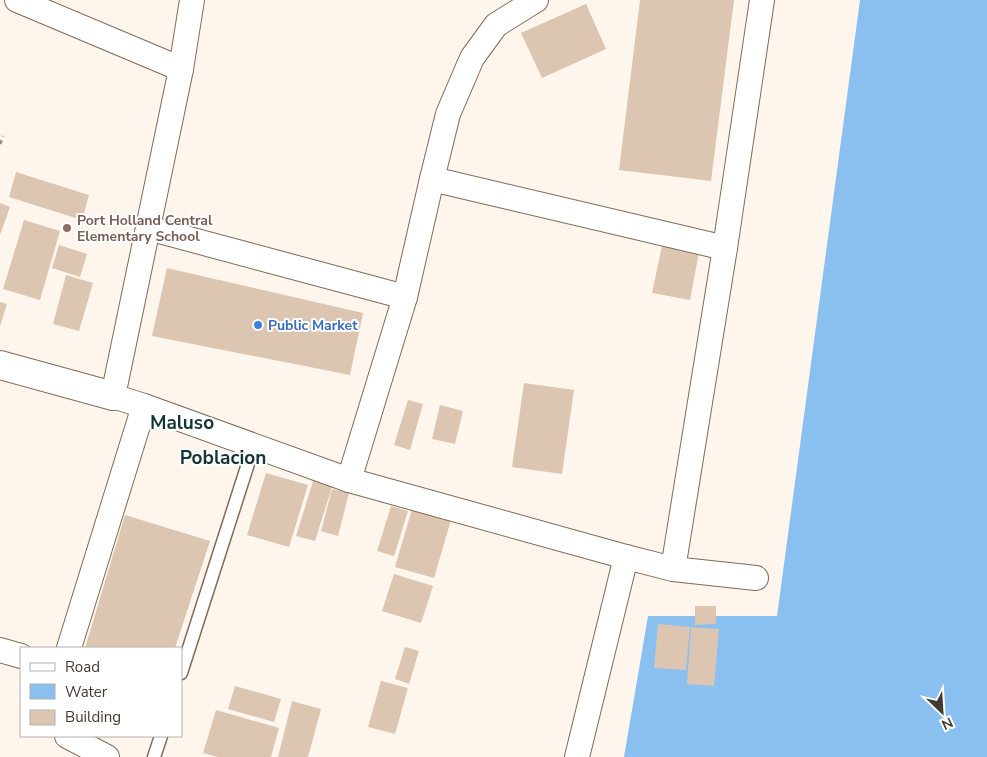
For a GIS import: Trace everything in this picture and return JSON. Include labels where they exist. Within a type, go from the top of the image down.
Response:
[{"type":"street","points":[[17,0],[181,69]]},
{"type":"street","points":[[114,396],[181,69],[192,0]]},
{"type":"street","points":[[349,480],[406,297],[448,114],[472,58],[496,25],[536,0]]},
{"type":"street","points":[[673,569],[725,248],[762,0]]},
{"type":"street","points":[[432,179],[725,248]]},
{"type":"street","points":[[148,228],[406,297]]},
{"type":"street","points":[[0,365],[114,396],[349,480],[673,569],[756,578]]},
{"type":"street","points":[[69,647],[144,406]]},
{"type":"street","points":[[577,757],[626,557]]},
{"type":"street","points":[[0,650],[20,656]]},
{"type":"street","points":[[69,737],[107,757]]},
{"type":"lane","points":[[182,670],[254,445]]},
{"type":"lane","points":[[154,757],[161,737]]},
{"type":"path","points":[[0,144],[3,136]]},
{"type":"water","points":[[860,0],[987,0],[987,757],[624,757],[648,616],[777,616]]},
{"type":"building","points":[[640,0],[734,0],[711,181],[619,170]]},
{"type":"building","points":[[586,4],[606,49],[542,78],[521,33]]},
{"type":"building","points":[[16,172],[89,195],[82,220],[9,197]]},
{"type":"building","points":[[0,203],[10,207],[0,235]]},
{"type":"building","points":[[24,220],[60,231],[40,300],[3,289]]},
{"type":"building","points":[[59,245],[87,254],[80,277],[52,268]]},
{"type":"building","points":[[662,246],[699,252],[690,300],[652,293]]},
{"type":"building","name":"Public Market","points":[[167,268],[363,313],[350,375],[152,336]]},
{"type":"building","points":[[66,275],[93,283],[79,331],[53,324]]},
{"type":"building","points":[[0,302],[7,304],[0,326]]},
{"type":"building","points":[[524,383],[574,390],[562,474],[512,467]]},
{"type":"building","points":[[408,400],[423,404],[410,450],[394,445]]},
{"type":"building","points":[[440,405],[463,411],[455,444],[432,439]]},
{"type":"building","points":[[266,473],[308,485],[289,547],[247,535]]},
{"type":"building","points":[[315,475],[334,481],[315,541],[296,536]]},
{"type":"building","points":[[332,489],[349,493],[338,536],[321,531]]},
{"type":"building","points":[[391,506],[408,511],[394,556],[377,551]]},
{"type":"building","points":[[412,509],[451,520],[434,578],[395,567]]},
{"type":"building","points":[[125,515],[210,541],[175,647],[85,647]]},
{"type":"building","points":[[394,574],[433,586],[421,623],[382,611]]},
{"type":"building","points":[[695,606],[716,606],[716,624],[695,625]]},
{"type":"building","points":[[658,624],[690,627],[686,670],[654,668]]},
{"type":"building","points":[[691,627],[719,629],[714,686],[687,684]]},
{"type":"building","points":[[405,647],[419,651],[409,684],[395,679]]},
{"type":"building","points":[[381,681],[408,688],[395,734],[368,727]]},
{"type":"building","points":[[235,686],[281,699],[274,722],[228,709]]},
{"type":"building","points":[[292,701],[321,709],[308,757],[278,757]]},
{"type":"building","points":[[216,710],[279,728],[271,757],[218,757],[203,753]]},
{"type":"place","name":"Port Holland Central Elementary School","points":[[67,228]]},
{"type":"place","name":"Public Market","points":[[258,325]]},
{"type":"district","name":"Maluso","points":[[182,423]]},
{"type":"district","name":"Poblacion","points":[[223,458]]}]
